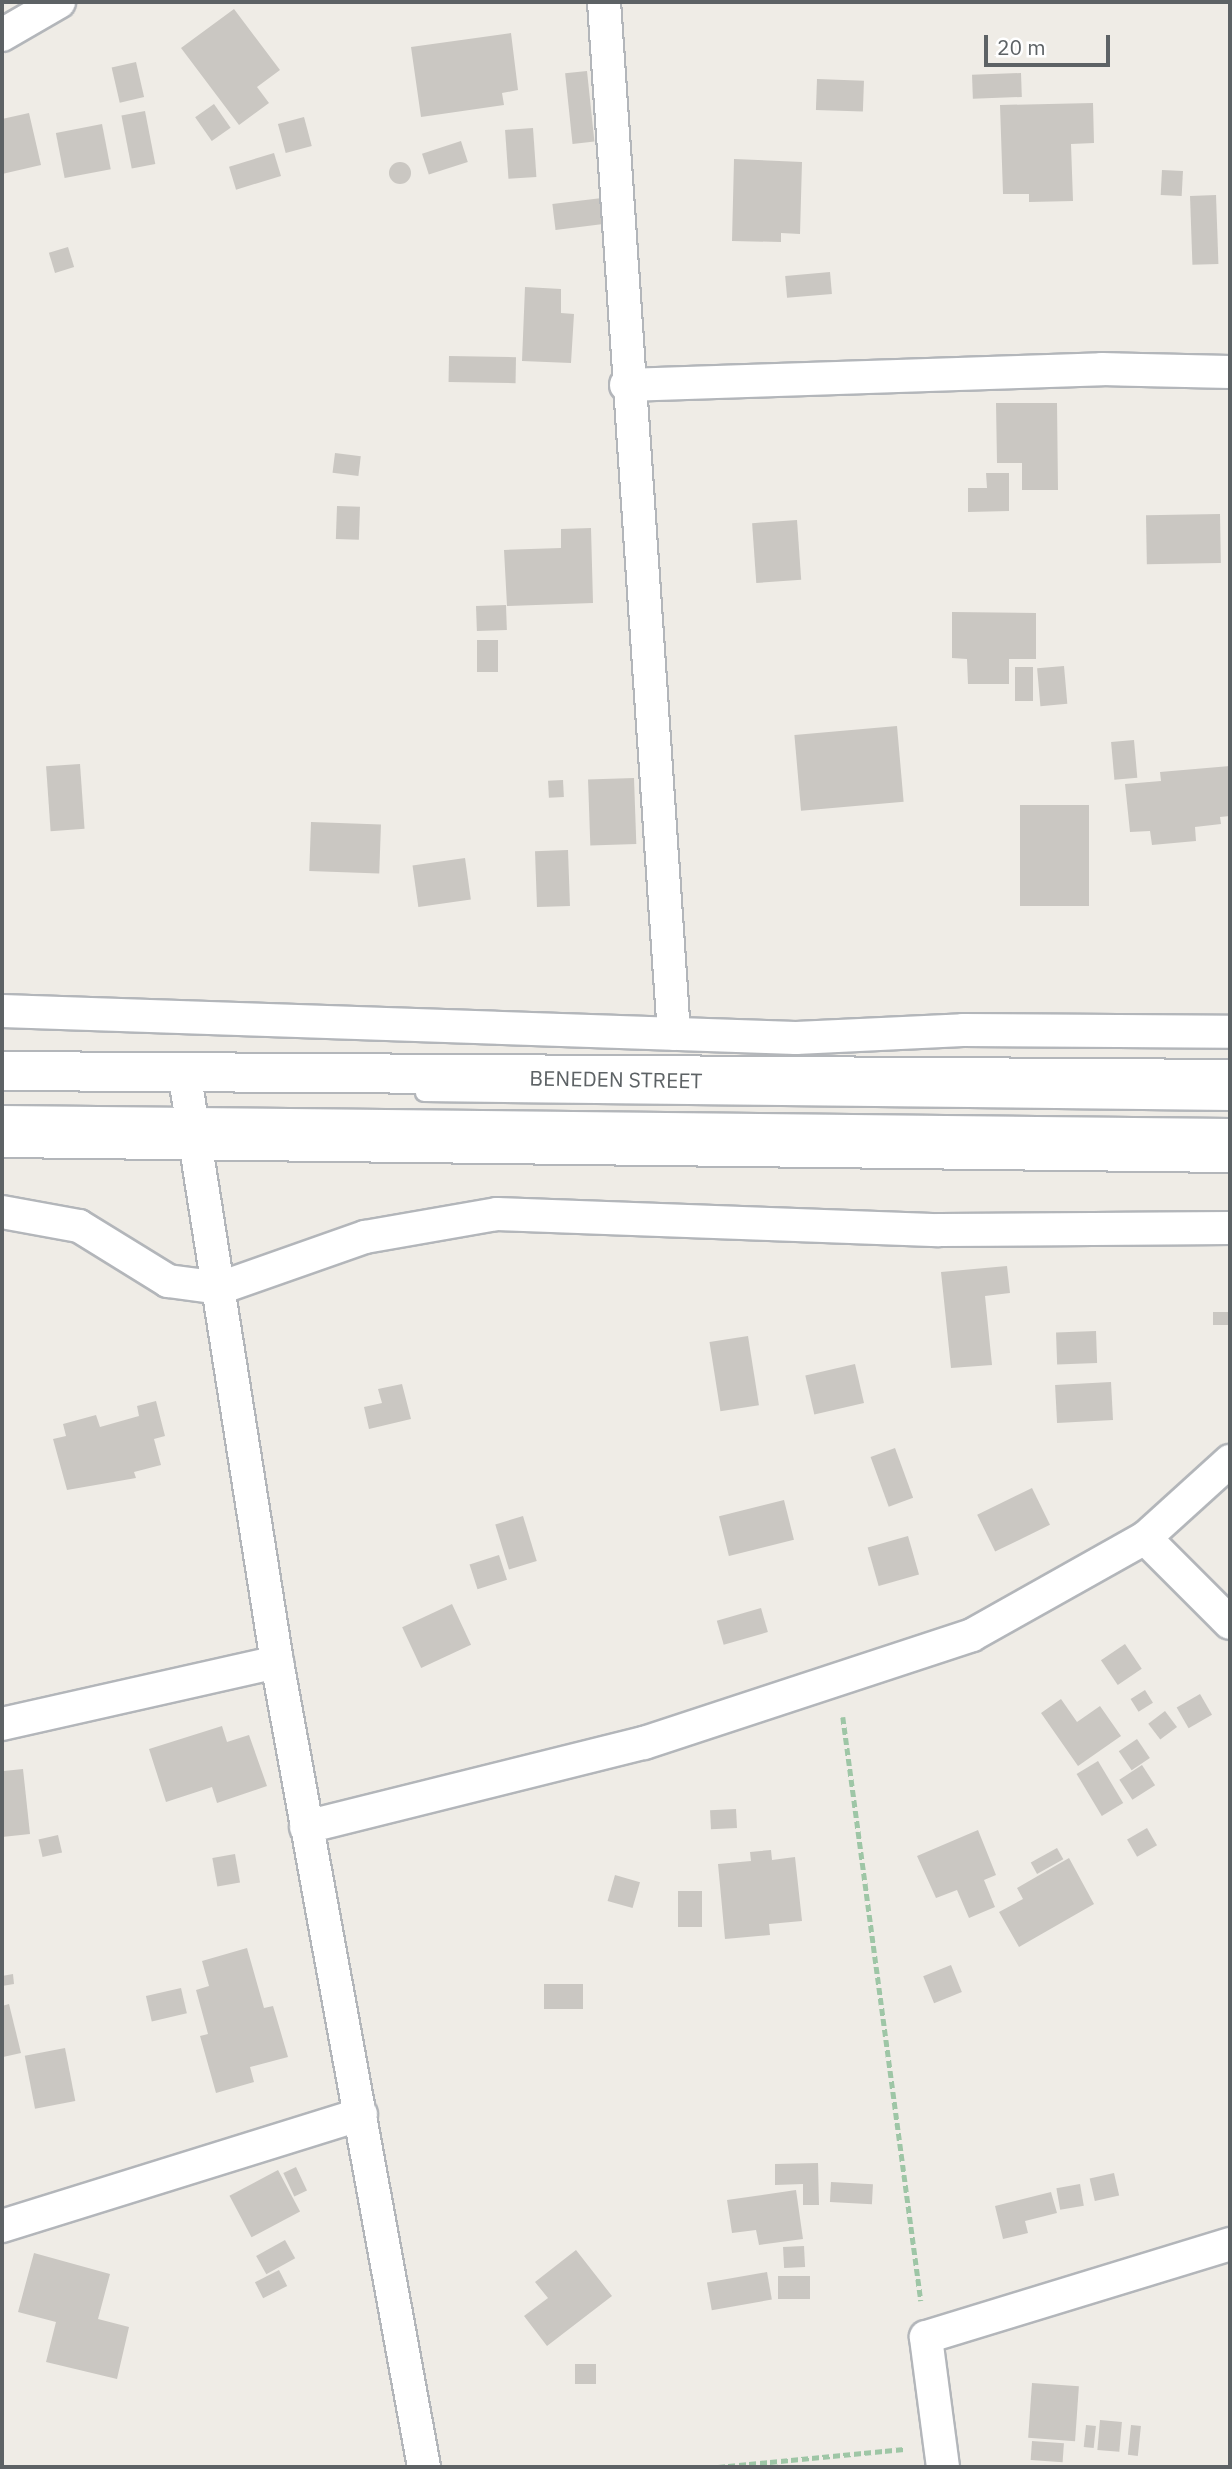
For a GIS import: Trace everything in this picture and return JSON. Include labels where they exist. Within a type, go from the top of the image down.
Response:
[{"type":"main road","name":"BENEDEN STREET","points":[[2,1071],[190,1104],[1230,1153]]},
{"type":"main road","name":"BENEDEN STREET","points":[[2,1138],[190,1104],[579,1079],[1230,1079]]},
{"type":"street","points":[[2,35],[59,2]]},
{"type":"street","points":[[604,2],[626,385],[674,1034]]},
{"type":"street","points":[[626,385],[1102,369],[1230,372]]},
{"type":"street","points":[[2,1011],[674,1034],[1230,1032]]},
{"type":"street","points":[[190,1104],[277,1662],[424,2467]]},
{"type":"street","points":[[2,1212],[79,1226],[168,1281],[220,1288],[365,1237],[497,1214],[939,1230],[1230,1228]]},
{"type":"street","points":[[306,1827],[644,1743],[838,1683],[972,1635],[1145,1538],[1230,1461]]},
{"type":"street","points":[[1145,1538],[1230,1623]]},
{"type":"street","points":[[2,1724],[277,1662]]},
{"type":"street","points":[[2,2226],[361,2114]]},
{"type":"street","points":[[941,2458],[926,2337],[1230,2244]]},
{"type":"lane","points":[[2,1087],[190,1104],[1230,1127]]},
{"type":"lane","points":[[2,1114],[190,1104],[1230,1102]]},
{"type":"path","points":[[838,1683],[926,2337]]},
{"type":"path","points":[[718,2467],[844,2451],[941,2458]]},
{"type":"building","points":[[234,9],[280,70],[257,87],[269,103],[239,125],[181,48]]},
{"type":"building","points":[[511,33],[518,90],[502,93],[504,105],[421,117],[411,47]]},
{"type":"building","points":[[136,62],[144,97],[120,103],[112,68]]},
{"type":"building","points":[[587,71],[594,142],[573,144],[565,73]]},
{"type":"building","points":[[1021,73],[1022,97],[973,99],[972,75]]},
{"type":"building","points":[[817,79],[864,81],[863,112],[816,110]]},
{"type":"building","points":[[1093,103],[1094,143],[1071,144],[1073,201],[1029,202],[1029,194],[1003,194],[1000,105]]},
{"type":"building","points":[[214,104],[231,128],[212,141],[195,117]]},
{"type":"building","points":[[145,111],[155,164],[132,169],[121,116]]},
{"type":"building","points":[[29,113],[41,165],[2,174],[2,119]]},
{"type":"building","points":[[304,117],[312,146],[286,153],[278,124]]},
{"type":"building","points":[[102,124],[111,169],[65,178],[56,133]]},
{"type":"building","points":[[533,128],[536,177],[508,179],[505,130]]},
{"type":"building","points":[[461,141],[468,162],[429,175],[422,154]]},
{"type":"building","points":[[274,153],[281,176],[236,190],[229,167]]},
{"type":"building","points":[[734,159],[802,162],[800,234],[781,233],[781,242],[732,241]]},
{"type":"building","points":[[400,162],[408,165],[411,173],[408,181],[400,184],[392,181],[389,173],[392,165]]},
{"type":"building","points":[[1162,170],[1183,171],[1182,196],[1161,195]]},
{"type":"building","points":[[1216,195],[1218,264],[1192,265],[1190,196]]},
{"type":"building","points":[[602,198],[605,224],[556,230],[552,204]]},
{"type":"building","points":[[68,247],[74,267],[55,273],[49,253]]},
{"type":"building","points":[[830,272],[832,294],[787,298],[785,276]]},
{"type":"building","points":[[525,287],[561,289],[561,313],[574,314],[571,363],[522,361]]},
{"type":"building","points":[[449,356],[516,357],[516,383],[449,382]]},
{"type":"building","points":[[996,403],[1057,403],[1058,490],[1022,490],[1022,463],[997,463]]},
{"type":"building","points":[[335,453],[361,456],[358,476],[333,473]]},
{"type":"building","points":[[986,473],[1009,473],[1009,511],[968,512],[968,488],[987,488]]},
{"type":"building","points":[[337,506],[360,507],[359,540],[336,539]]},
{"type":"building","points":[[1220,514],[1221,563],[1147,564],[1146,515]]},
{"type":"building","points":[[797,520],[801,580],[756,583],[752,523]]},
{"type":"building","points":[[591,528],[593,603],[507,606],[504,550],[561,548],[561,529]]},
{"type":"building","points":[[506,605],[507,630],[477,631],[476,606]]},
{"type":"building","points":[[952,612],[1036,613],[1036,659],[1009,659],[1009,684],[968,684],[967,659],[952,658]]},
{"type":"building","points":[[477,640],[498,640],[498,672],[477,672]]},
{"type":"building","points":[[1064,666],[1067,704],[1040,706],[1037,668]]},
{"type":"building","points":[[1015,667],[1033,667],[1033,701],[1015,701]]},
{"type":"building","points":[[897,726],[904,802],[801,811],[794,735]]},
{"type":"building","points":[[1134,740],[1137,778],[1114,780],[1111,742]]},
{"type":"building","points":[[80,764],[85,829],[51,831],[46,766]]},
{"type":"building","points":[[1230,766],[1230,816],[1220,817],[1221,824],[1195,827],[1196,841],[1152,845],[1150,831],[1130,832],[1125,784],[1161,781],[1160,772]]},
{"type":"building","points":[[634,778],[636,844],[590,846],[588,780]]},
{"type":"building","points":[[563,780],[564,797],[549,798],[548,781]]},
{"type":"building","points":[[1020,805],[1089,805],[1089,906],[1020,906]]},
{"type":"building","points":[[311,822],[381,824],[379,873],[309,871]]},
{"type":"building","points":[[568,850],[570,906],[537,907],[535,851]]},
{"type":"building","points":[[465,858],[471,900],[418,907],[413,865]]},
{"type":"building","points":[[1007,1266],[1010,1293],[985,1296],[992,1365],[951,1368],[941,1272]]},
{"type":"building","points":[[1213,1312],[1230,1312],[1230,1325],[1213,1325]]},
{"type":"building","points":[[1096,1331],[1097,1363],[1057,1364],[1056,1332]]},
{"type":"building","points":[[748,1336],[759,1405],[720,1411],[709,1342]]},
{"type":"building","points":[[855,1364],[864,1403],[814,1414],[805,1375]]},
{"type":"building","points":[[1111,1382],[1113,1420],[1057,1423],[1055,1385]]},
{"type":"building","points":[[402,1384],[411,1419],[369,1429],[364,1407],[382,1403],[378,1389]]},
{"type":"building","points":[[156,1401],[165,1436],[154,1439],[161,1465],[134,1472],[136,1478],[67,1490],[53,1439],[66,1436],[63,1424],[96,1415],[100,1427],[139,1416],[137,1406]]},
{"type":"building","points":[[895,1448],[913,1498],[889,1507],[871,1457]]},
{"type":"building","points":[[1032,1488],[1050,1525],[995,1552],[977,1515]]},
{"type":"building","points":[[784,1500],[794,1540],[729,1556],[719,1516]]},
{"type":"building","points":[[523,1516],[537,1561],[509,1569],[495,1524]]},
{"type":"building","points":[[908,1536],[919,1574],[879,1586],[868,1548]]},
{"type":"building","points":[[499,1555],[507,1580],[478,1589],[470,1565]]},
{"type":"building","points":[[452,1604],[471,1645],[421,1668],[402,1627]]},
{"type":"building","points":[[761,1608],[768,1632],[724,1645],[717,1621]]},
{"type":"building","points":[[1125,1644],[1142,1669],[1118,1685],[1101,1660]]},
{"type":"building","points":[[1145,1690],[1153,1703],[1139,1712],[1131,1699]]},
{"type":"building","points":[[1200,1694],[1212,1715],[1189,1728],[1177,1708]]},
{"type":"building","points":[[1061,1699],[1077,1722],[1100,1706],[1121,1736],[1078,1766],[1041,1713]]},
{"type":"building","points":[[1165,1711],[1177,1727],[1160,1740],[1148,1724]]},
{"type":"building","points":[[222,1726],[227,1742],[249,1735],[267,1786],[217,1803],[212,1787],[166,1802],[149,1749]]},
{"type":"building","points":[[1137,1739],[1150,1758],[1132,1770],[1119,1751]]},
{"type":"building","points":[[1098,1761],[1123,1803],[1102,1816],[1077,1774]]},
{"type":"building","points":[[1142,1765],[1155,1785],[1132,1800],[1119,1780]]},
{"type":"building","points":[[23,1769],[30,1834],[2,1837],[4,1771]]},
{"type":"building","points":[[736,1809],[737,1828],[711,1829],[710,1810]]},
{"type":"building","points":[[1147,1828],[1157,1845],[1137,1857],[1127,1840]]},
{"type":"building","points":[[978,1830],[996,1875],[984,1880],[995,1907],[969,1918],[957,1890],[936,1898],[917,1856]]},
{"type":"building","points":[[58,1835],[62,1853],[43,1857],[39,1839]]},
{"type":"building","points":[[1057,1848],[1063,1859],[1037,1874],[1031,1863]]},
{"type":"building","points":[[771,1850],[772,1860],[795,1857],[802,1921],[769,1924],[770,1935],[725,1939],[718,1864],[751,1861],[750,1852]]},
{"type":"building","points":[[235,1854],[240,1883],[217,1887],[212,1858]]},
{"type":"building","points":[[1069,1858],[1094,1904],[1019,1947],[999,1912],[1023,1899],[1017,1888]]},
{"type":"building","points":[[615,1875],[640,1882],[633,1908],[608,1901]]},
{"type":"building","points":[[678,1891],[702,1891],[702,1927],[678,1927]]},
{"type":"building","points":[[247,1948],[264,2008],[273,2006],[288,2057],[250,2067],[254,2082],[216,2093],[200,2036],[208,2034],[196,1990],[209,1986],[202,1961]]},
{"type":"building","points":[[951,1965],[962,1992],[934,2003],[923,1976]]},
{"type":"building","points":[[13,1974],[14,1984],[2,1986],[2,1976]]},
{"type":"building","points":[[544,1984],[583,1984],[583,2009],[544,2009]]},
{"type":"building","points":[[181,1988],[187,2013],[152,2021],[146,1996]]},
{"type":"building","points":[[9,2004],[21,2053],[3,2057],[2,2006]]},
{"type":"building","points":[[65,2048],[75,2101],[35,2109],[25,2056]]},
{"type":"building","points":[[818,2163],[819,2205],[803,2205],[803,2184],[775,2185],[775,2164]]},
{"type":"building","points":[[296,2167],[307,2191],[294,2196],[283,2173]]},
{"type":"building","points":[[278,2170],[300,2211],[252,2237],[229,2196]]},
{"type":"building","points":[[1114,2173],[1119,2195],[1095,2201],[1090,2179]]},
{"type":"building","points":[[831,2182],[873,2184],[872,2204],[830,2202]]},
{"type":"building","points":[[1080,2184],[1084,2206],[1060,2210],[1056,2188]]},
{"type":"building","points":[[796,2190],[803,2239],[759,2245],[756,2230],[732,2233],[727,2200]]},
{"type":"building","points":[[1051,2192],[1057,2213],[1025,2221],[1028,2233],[1003,2239],[995,2206]]},
{"type":"building","points":[[285,2240],[295,2258],[266,2274],[256,2256]]},
{"type":"building","points":[[804,2246],[805,2267],[784,2268],[783,2247]]},
{"type":"building","points":[[576,2250],[612,2296],[547,2346],[524,2316],[548,2298],[535,2282]]},
{"type":"building","points":[[34,2253],[110,2274],[98,2319],[129,2327],[117,2379],[46,2362],[56,2322],[18,2312]]},
{"type":"building","points":[[279,2270],[287,2286],[263,2298],[255,2282]]},
{"type":"building","points":[[767,2272],[772,2300],[712,2310],[707,2283]]},
{"type":"building","points":[[778,2276],[810,2276],[810,2299],[778,2299]]},
{"type":"building","points":[[575,2364],[596,2364],[596,2384],[575,2384]]},
{"type":"building","points":[[1032,2383],[1079,2386],[1075,2441],[1028,2438]]},
{"type":"building","points":[[1100,2420],[1122,2422],[1119,2452],[1097,2450]]},
{"type":"building","points":[[1086,2425],[1096,2426],[1094,2448],[1084,2447]]},
{"type":"building","points":[[1131,2425],[1141,2426],[1138,2456],[1128,2455]]},
{"type":"building","points":[[1032,2441],[1064,2443],[1063,2462],[1031,2460]]}]
